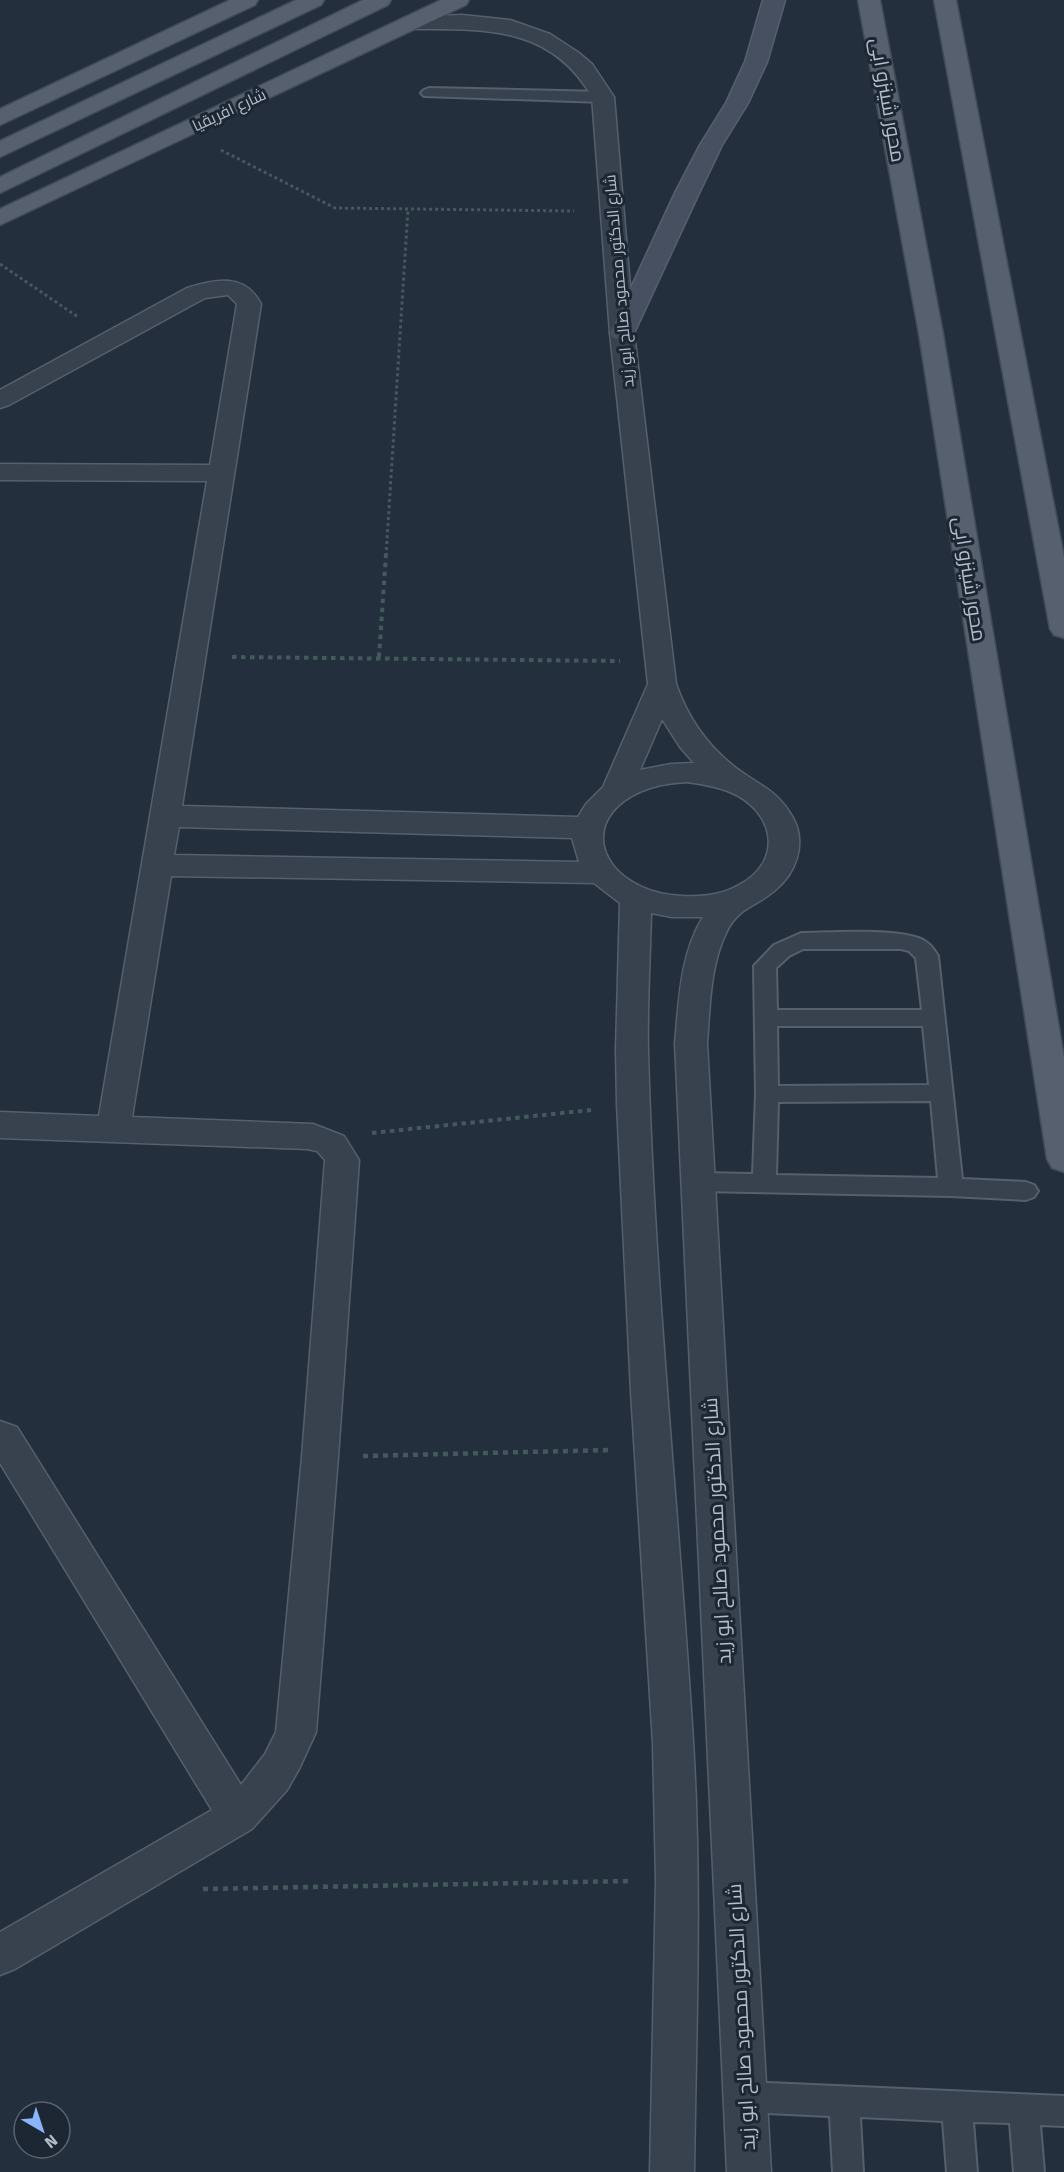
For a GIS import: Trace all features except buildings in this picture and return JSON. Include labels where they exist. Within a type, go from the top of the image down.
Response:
[{"type":"main road","points":[[0,118],[247,0]]},
{"type":"main road","points":[[0,150],[313,0]]},
{"type":"main road","points":[[0,186],[380,0]]},
{"type":"main road","name":"شارع افريقيا","points":[[0,218],[458,0]]},
{"type":"main road","name":"محور شينزو ابى","points":[[870,0],[931,334],[1064,1159]]},
{"type":"main road","points":[[945,0],[1064,629]]},
{"type":"street","points":[[622,333],[687,193],[711,145],[737,103],[756,62],[774,0]]},
{"type":"street","name":"شارع الدكتور محمود صالح ابو زيد","points":[[411,23],[494,24],[520,31],[565,51],[582,64],[595,79],[603,97],[622,333],[660,673],[668,705],[689,740],[713,765],[736,783]]},
{"type":"street","points":[[0,400],[209,288],[231,289],[246,296],[249,304],[167,816],[113,1130]]},
{"type":"street","points":[[0,471],[222,473]]},
{"type":"street","name":"شارع الدكتور محمود صالح ابو زيد","points":[[616,791],[660,673]]},
{"type":"street","points":[[669,773],[712,775],[736,783],[754,792],[769,804],[785,834],[784,850],[779,866],[768,880],[753,892],[710,907],[685,908],[658,904],[636,897],[622,890],[601,873],[589,850],[588,828],[597,807],[616,791],[636,780],[669,773]]},
{"type":"street","points":[[167,816],[588,828]]},
{"type":"street","points":[[158,865],[601,873]]},
{"type":"street","points":[[636,897],[632,1049],[634,1105],[653,1449],[673,1744],[677,1880],[672,2172]]},
{"type":"street","name":"شارع الدكتور محمود صالح ابو زيد","points":[[734,900],[712,928],[701,965],[694,1003],[691,1043],[749,2172]]},
{"type":"street","points":[[0,1125],[324,1139],[337,1147],[342,1160],[320,1457],[296,1732],[289,1751],[268,1786],[238,1816],[0,1955]]},
{"type":"street","points":[[0,1436],[4,1438],[238,1816]]},
{"type":"lane","points":[[429,93],[603,97]]},
{"type":"lane","points":[[764,1183],[767,1094],[765,966],[774,955],[801,941],[901,941],[917,946],[927,956],[951,1187]]},
{"type":"lane","points":[[765,1018],[933,1018]]},
{"type":"lane","points":[[767,1094],[942,1093]]},
{"type":"lane","points":[[699,1182],[951,1187],[1026,1191]]},
{"type":"lane","points":[[745,2097],[1064,2111]]},
{"type":"lane","points":[[844,2101],[848,2172]]},
{"type":"lane","points":[[957,2106],[962,2172]]},
{"type":"lane","points":[[1024,2109],[1029,2172]]},
{"type":"path","points":[[184,131],[335,208],[614,212]]},
{"type":"path","points":[[380,657],[408,209]]},
{"type":"path","points":[[0,264],[111,339]]},
{"type":"path","points":[[192,657],[380,657],[660,673]]},
{"type":"path","points":[[324,1139],[634,1105]]},
{"type":"path","points":[[320,1457],[653,1449]]},
{"type":"path","points":[[192,1890],[677,1880]]}]
